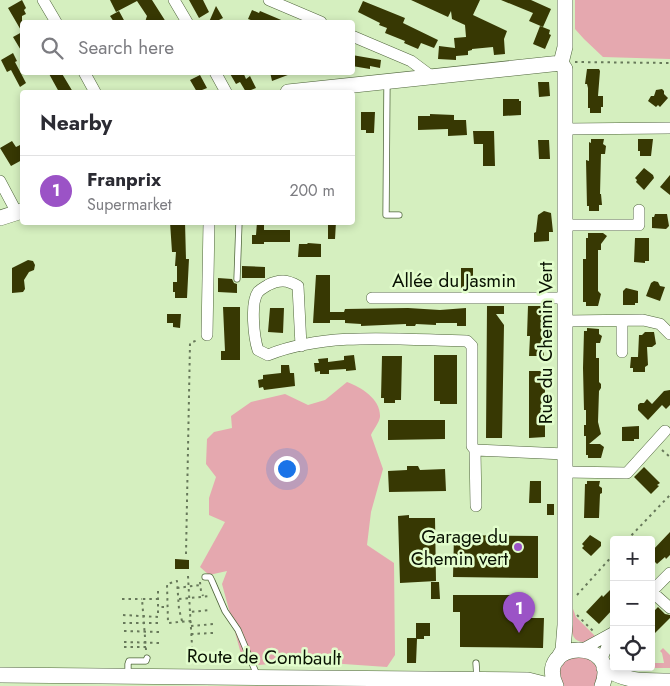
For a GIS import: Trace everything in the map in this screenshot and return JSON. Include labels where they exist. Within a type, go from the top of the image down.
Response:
[{"type":"street","points":[[43,0],[55,20]]},
{"type":"street","points":[[174,0],[186,20]]},
{"type":"street","points":[[269,0],[317,20]]},
{"type":"street","name":"Rue du Chemin Vert","points":[[555,665],[563,650],[565,625],[570,607],[565,472],[565,69],[561,63],[565,47],[565,0]]},
{"type":"street","points":[[355,37],[411,61],[431,76]]},
{"type":"street","points":[[328,90],[387,81],[561,63]]},
{"type":"street","points":[[86,75],[94,90]]},
{"type":"street","points":[[216,75],[225,90]]},
{"type":"street","points":[[565,129],[670,128]]},
{"type":"street","points":[[0,181],[20,212],[0,218]]},
{"type":"street","points":[[565,225],[639,225],[639,210]]},
{"type":"street","points":[[207,336],[209,225]]},
{"type":"street","points":[[301,346],[298,286],[287,280],[274,282],[259,291],[255,300],[254,338],[258,350],[268,355],[287,348],[347,340],[467,342],[472,346],[472,446],[474,450],[476,506]]},
{"type":"street","name":"Allée du Jasmin","points":[[372,298],[566,298]]},
{"type":"street","points":[[566,321],[622,322],[643,320],[660,324],[670,334]]},
{"type":"street","points":[[622,322],[622,352]]},
{"type":"street","points":[[565,472],[627,473],[665,431]]},
{"type":"street","points":[[474,450],[565,454]]},
{"type":"street","points":[[655,589],[670,573]]},
{"type":"street","points":[[655,595],[670,608]]},
{"type":"street","points":[[565,625],[570,637],[582,649],[593,653],[602,665],[618,676],[636,680],[670,681]]},
{"type":"street","points":[[582,649],[610,635]]},
{"type":"street","points":[[602,686],[605,676],[602,665],[610,642]]},
{"type":"street","name":"Route de Combault","points":[[528,680],[539,677],[570,650],[582,649]]},
{"type":"street","points":[[555,665],[553,676],[556,686]]},
{"type":"street","name":"Route de Combault","points":[[0,675],[258,677],[284,681],[528,680],[552,686]]},
{"type":"street","points":[[617,686],[636,680]]},
{"type":"lane","points":[[387,81],[386,215],[399,216]]},
{"type":"lane","points":[[238,279],[239,225]]},
{"type":"lane","points":[[206,577],[210,577],[225,611],[238,630],[258,677]]},
{"type":"lane","points":[[128,676],[129,662],[146,661],[147,658]]},
{"type":"lane","points":[[476,663],[477,679]]},
{"type":"path","points":[[561,63],[670,63]]},
{"type":"path","points":[[186,554],[190,343],[207,336]]},
{"type":"path","points":[[631,536],[670,495]]},
{"type":"path","points":[[602,640],[570,607],[576,596],[610,558]]},
{"type":"path","points":[[188,576],[192,662]]},
{"type":"path","points":[[203,596],[200,585],[201,579],[206,577]]},
{"type":"path","points":[[182,622],[177,581],[167,584],[168,623],[182,622],[191,621]]},
{"type":"path","points":[[178,588],[200,585]]},
{"type":"path","points":[[123,615],[158,617],[158,591]]},
{"type":"path","points":[[178,599],[218,595]]},
{"type":"path","points":[[122,599],[158,598]]},
{"type":"path","points":[[142,599],[147,658]]},
{"type":"path","points":[[158,607],[168,607]]},
{"type":"path","points":[[190,612],[211,610]]},
{"type":"path","points":[[123,623],[158,624]]},
{"type":"path","points":[[191,626],[214,624]]},
{"type":"path","points":[[124,631],[159,632]]},
{"type":"path","points":[[191,634],[214,633]]},
{"type":"path","points":[[124,642],[159,642]]},
{"type":"path","points":[[124,647],[146,648]]},
{"type":"shaded area","points":[[575,0],[670,0],[670,59],[603,57],[575,29]]},
{"type":"shaded area","points":[[347,382],[358,387],[374,399],[379,411],[380,417],[371,435],[383,469],[371,512],[367,545],[394,563],[395,655],[387,667],[300,661],[259,665],[241,654],[222,584],[227,571],[209,575],[200,567],[225,522],[209,515],[209,498],[216,477],[206,464],[207,439],[214,432],[232,428],[231,416],[251,402],[285,394],[308,405],[325,400]]},
{"type":"shaded area","points":[[572,606],[576,617],[598,639],[581,642],[576,639],[573,635],[571,622]]},
{"type":"shaded area","points":[[663,648],[670,655],[670,668],[655,668],[655,663],[664,663],[660,651]]},
{"type":"shaded area","points":[[585,655],[599,669],[597,686],[562,686],[559,672],[565,660]]},
{"type":"building","points":[[22,0],[26,8],[24,10],[26,14],[20,20],[20,29],[8,8]]},
{"type":"building","points":[[110,0],[152,0],[165,20],[146,20],[147,16],[137,1],[116,12]]},
{"type":"building","points":[[189,0],[203,0],[209,12],[199,18]]},
{"type":"building","points":[[411,0],[480,0],[473,15],[507,31],[504,39],[505,54],[494,55],[493,47],[472,49],[468,51],[468,55],[456,56],[456,60],[438,59],[439,46],[455,48],[454,38],[466,37],[465,25],[452,19],[451,11],[448,17]]},
{"type":"building","points":[[501,0],[531,0],[551,9],[543,27],[529,21],[533,13]]},
{"type":"building","points":[[363,1],[405,18],[403,23],[438,40],[434,48],[421,43],[418,49],[404,43],[405,41],[385,33],[387,28],[358,12]]},
{"type":"building","points":[[216,6],[223,18],[210,20]]},
{"type":"building","points":[[252,10],[259,13],[260,11],[281,20],[251,20],[248,19]]},
{"type":"building","points":[[119,11],[124,20],[113,20],[110,16]]},
{"type":"building","points":[[540,26],[550,30],[549,34],[551,35],[545,49],[533,44]]},
{"type":"building","points":[[20,33],[20,49],[13,37]]},
{"type":"building","points":[[13,53],[20,75],[26,83],[20,87],[11,70],[7,72],[1,60]]},
{"type":"building","points":[[355,56],[381,60],[380,68],[370,66],[370,69],[355,66]]},
{"type":"building","points":[[587,69],[599,69],[600,71],[598,96],[603,96],[601,113],[590,113],[590,108],[588,108],[588,88],[587,84],[585,84]]},
{"type":"building","points":[[50,75],[63,75],[72,90],[58,90]]},
{"type":"building","points":[[200,75],[207,88],[196,90],[190,80]]},
{"type":"building","points":[[231,75],[244,75],[246,79],[250,76],[256,88],[245,90],[240,82],[236,84]]},
{"type":"building","points":[[271,75],[288,75],[272,81]]},
{"type":"building","points":[[538,82],[549,82],[550,96],[539,97]]},
{"type":"building","points":[[662,89],[668,98],[660,107],[658,105],[656,107],[648,101],[651,96],[654,96],[656,90]]},
{"type":"building","points":[[503,99],[519,99],[521,101],[521,115],[503,116]]},
{"type":"building","points":[[361,112],[375,112],[374,133],[366,133],[366,130],[361,130]]},
{"type":"building","points":[[430,114],[454,115],[454,120],[466,120],[467,135],[448,136],[448,129],[418,130],[418,116],[430,116]]},
{"type":"building","points":[[473,131],[494,131],[495,166],[483,166],[483,144],[474,144]]},
{"type":"building","points":[[591,139],[604,139],[603,144],[606,146],[605,154],[601,154],[600,194],[602,205],[599,205],[599,211],[589,211],[589,206],[587,206],[586,160],[589,161],[589,142],[591,143]]},
{"type":"building","points":[[638,139],[653,139],[651,156],[640,156]]},
{"type":"building","points":[[538,140],[549,140],[550,159],[539,159]]},
{"type":"building","points":[[12,141],[16,147],[20,145],[20,161],[11,166],[0,148]]},
{"type":"building","points":[[644,168],[654,178],[644,190],[636,182],[635,178]]},
{"type":"building","points":[[670,175],[670,195],[660,187]]},
{"type":"building","points":[[544,211],[551,213],[553,232],[549,232],[549,241],[534,242],[538,215]]},
{"type":"building","points":[[655,214],[667,214],[669,226],[666,229],[652,228],[652,217]]},
{"type":"building","points":[[170,225],[185,225],[186,259],[189,259],[187,298],[175,298],[175,292],[173,292],[173,282],[177,282],[177,266],[175,266],[176,252],[172,252]]},
{"type":"building","points":[[257,225],[264,225],[264,230],[290,230],[290,242],[252,244],[252,235],[256,235]]},
{"type":"building","points":[[328,225],[336,225],[335,239],[328,239]]},
{"type":"building","points":[[588,233],[603,233],[607,236],[601,244],[601,250],[598,250],[598,291],[601,294],[598,306],[586,306],[586,302],[583,302],[583,259],[586,259],[586,238],[588,238]]},
{"type":"building","points":[[635,238],[649,238],[649,261],[645,261],[645,263],[634,262]]},
{"type":"building","points":[[299,244],[321,244],[321,257],[298,257]]},
{"type":"building","points":[[28,260],[33,261],[35,265],[34,270],[29,272],[24,280],[25,289],[23,292],[12,293],[12,268]]},
{"type":"building","points":[[242,266],[265,267],[265,278],[242,278]]},
{"type":"building","points":[[461,268],[473,268],[473,288],[461,288]]},
{"type":"building","points":[[316,275],[330,275],[330,312],[344,312],[345,309],[408,308],[440,310],[466,308],[466,326],[457,326],[457,323],[436,323],[436,325],[416,324],[415,326],[406,326],[406,324],[361,326],[361,324],[345,323],[345,320],[330,320],[330,323],[313,323]]},
{"type":"building","points":[[218,278],[232,279],[237,284],[237,293],[218,292]]},
{"type":"building","points":[[654,281],[658,282],[660,286],[665,287],[660,301],[646,296],[651,283]]},
{"type":"building","points":[[626,288],[638,291],[638,303],[635,303],[635,305],[623,305],[623,291]]},
{"type":"building","points":[[487,306],[504,306],[504,314],[496,314],[504,325],[502,438],[486,438]]},
{"type":"building","points":[[528,306],[543,306],[544,356],[529,356],[530,336],[527,336]]},
{"type":"building","points":[[223,307],[240,307],[240,360],[221,360],[221,351],[225,351]]},
{"type":"building","points":[[270,308],[284,308],[283,333],[268,332]]},
{"type":"building","points":[[167,314],[181,314],[180,328],[173,327],[173,323],[167,323]]},
{"type":"building","points":[[587,328],[599,329],[599,334],[602,336],[600,343],[596,343],[596,358],[599,358],[599,382],[601,384],[598,422],[601,434],[589,444],[600,444],[604,447],[601,458],[588,458],[588,455],[586,455],[584,425],[586,425],[586,410],[584,410],[583,368],[584,331],[587,331]]},
{"type":"building","points":[[645,332],[654,332],[656,344],[652,347],[647,347],[648,365],[645,367],[645,372],[633,372],[633,368],[630,368],[631,357],[638,357],[639,335]]},
{"type":"building","points":[[354,355],[356,370],[329,370],[329,374],[320,374],[320,371],[315,372],[314,363],[319,363],[318,359],[328,358],[328,362],[344,360],[344,356]]},
{"type":"building","points":[[434,355],[457,355],[457,404],[440,404],[440,401],[434,401]]},
{"type":"building","points":[[382,356],[402,356],[401,400],[395,400],[395,403],[384,403],[384,398],[381,398]]},
{"type":"building","points":[[281,365],[289,365],[290,373],[294,373],[295,386],[264,390],[263,387],[259,388],[258,380],[263,379],[263,375],[281,373]]},
{"type":"building","points":[[529,371],[545,371],[545,437],[529,438]]},
{"type":"building","points":[[670,390],[670,405],[666,409],[662,405],[648,420],[638,410],[640,403],[644,403],[647,399],[652,404],[664,391]]},
{"type":"building","points":[[388,420],[445,420],[445,439],[388,440]]},
{"type":"building","points":[[639,426],[639,439],[622,441],[622,427]]},
{"type":"building","points":[[407,466],[418,466],[420,470],[445,469],[446,491],[389,492],[388,471],[407,470]]},
{"type":"building","points":[[644,467],[660,483],[651,494],[634,477]]},
{"type":"building","points":[[530,481],[541,481],[541,503],[529,503]]},
{"type":"building","points":[[587,481],[600,481],[599,486],[602,488],[602,493],[600,494],[599,518],[584,518],[585,484],[587,484]]},
{"type":"building","points":[[547,504],[554,504],[554,515],[547,515]]},
{"type":"building","points":[[409,515],[409,518],[435,518],[436,581],[400,583],[398,516]]},
{"type":"building","points":[[670,532],[670,555],[657,564],[655,562],[655,548]]},
{"type":"building","points":[[454,535],[538,536],[538,578],[453,577]]},
{"type":"building","points":[[590,535],[601,542],[601,546],[591,556],[582,548],[584,546],[582,544]]},
{"type":"building","points":[[175,559],[189,560],[189,569],[175,569]]},
{"type":"building","points":[[431,582],[439,582],[440,599],[431,599]]},
{"type":"building","points":[[610,590],[610,612],[599,624],[586,612],[602,595],[603,597]]},
{"type":"building","points":[[453,595],[512,595],[512,618],[544,618],[543,648],[460,647],[460,612],[453,612]]},
{"type":"building","points":[[658,607],[665,614],[670,615],[670,618],[655,633],[655,626],[655,610]]},
{"type":"building","points":[[416,623],[430,623],[430,636],[424,636],[424,639],[417,639],[416,663],[407,663],[407,638],[416,638]]},
{"type":"place","name":"Garage du Chemin vert","points":[[518,547]]},
{"type":"place","name":"Franprix","points":[[519,633]]}]
